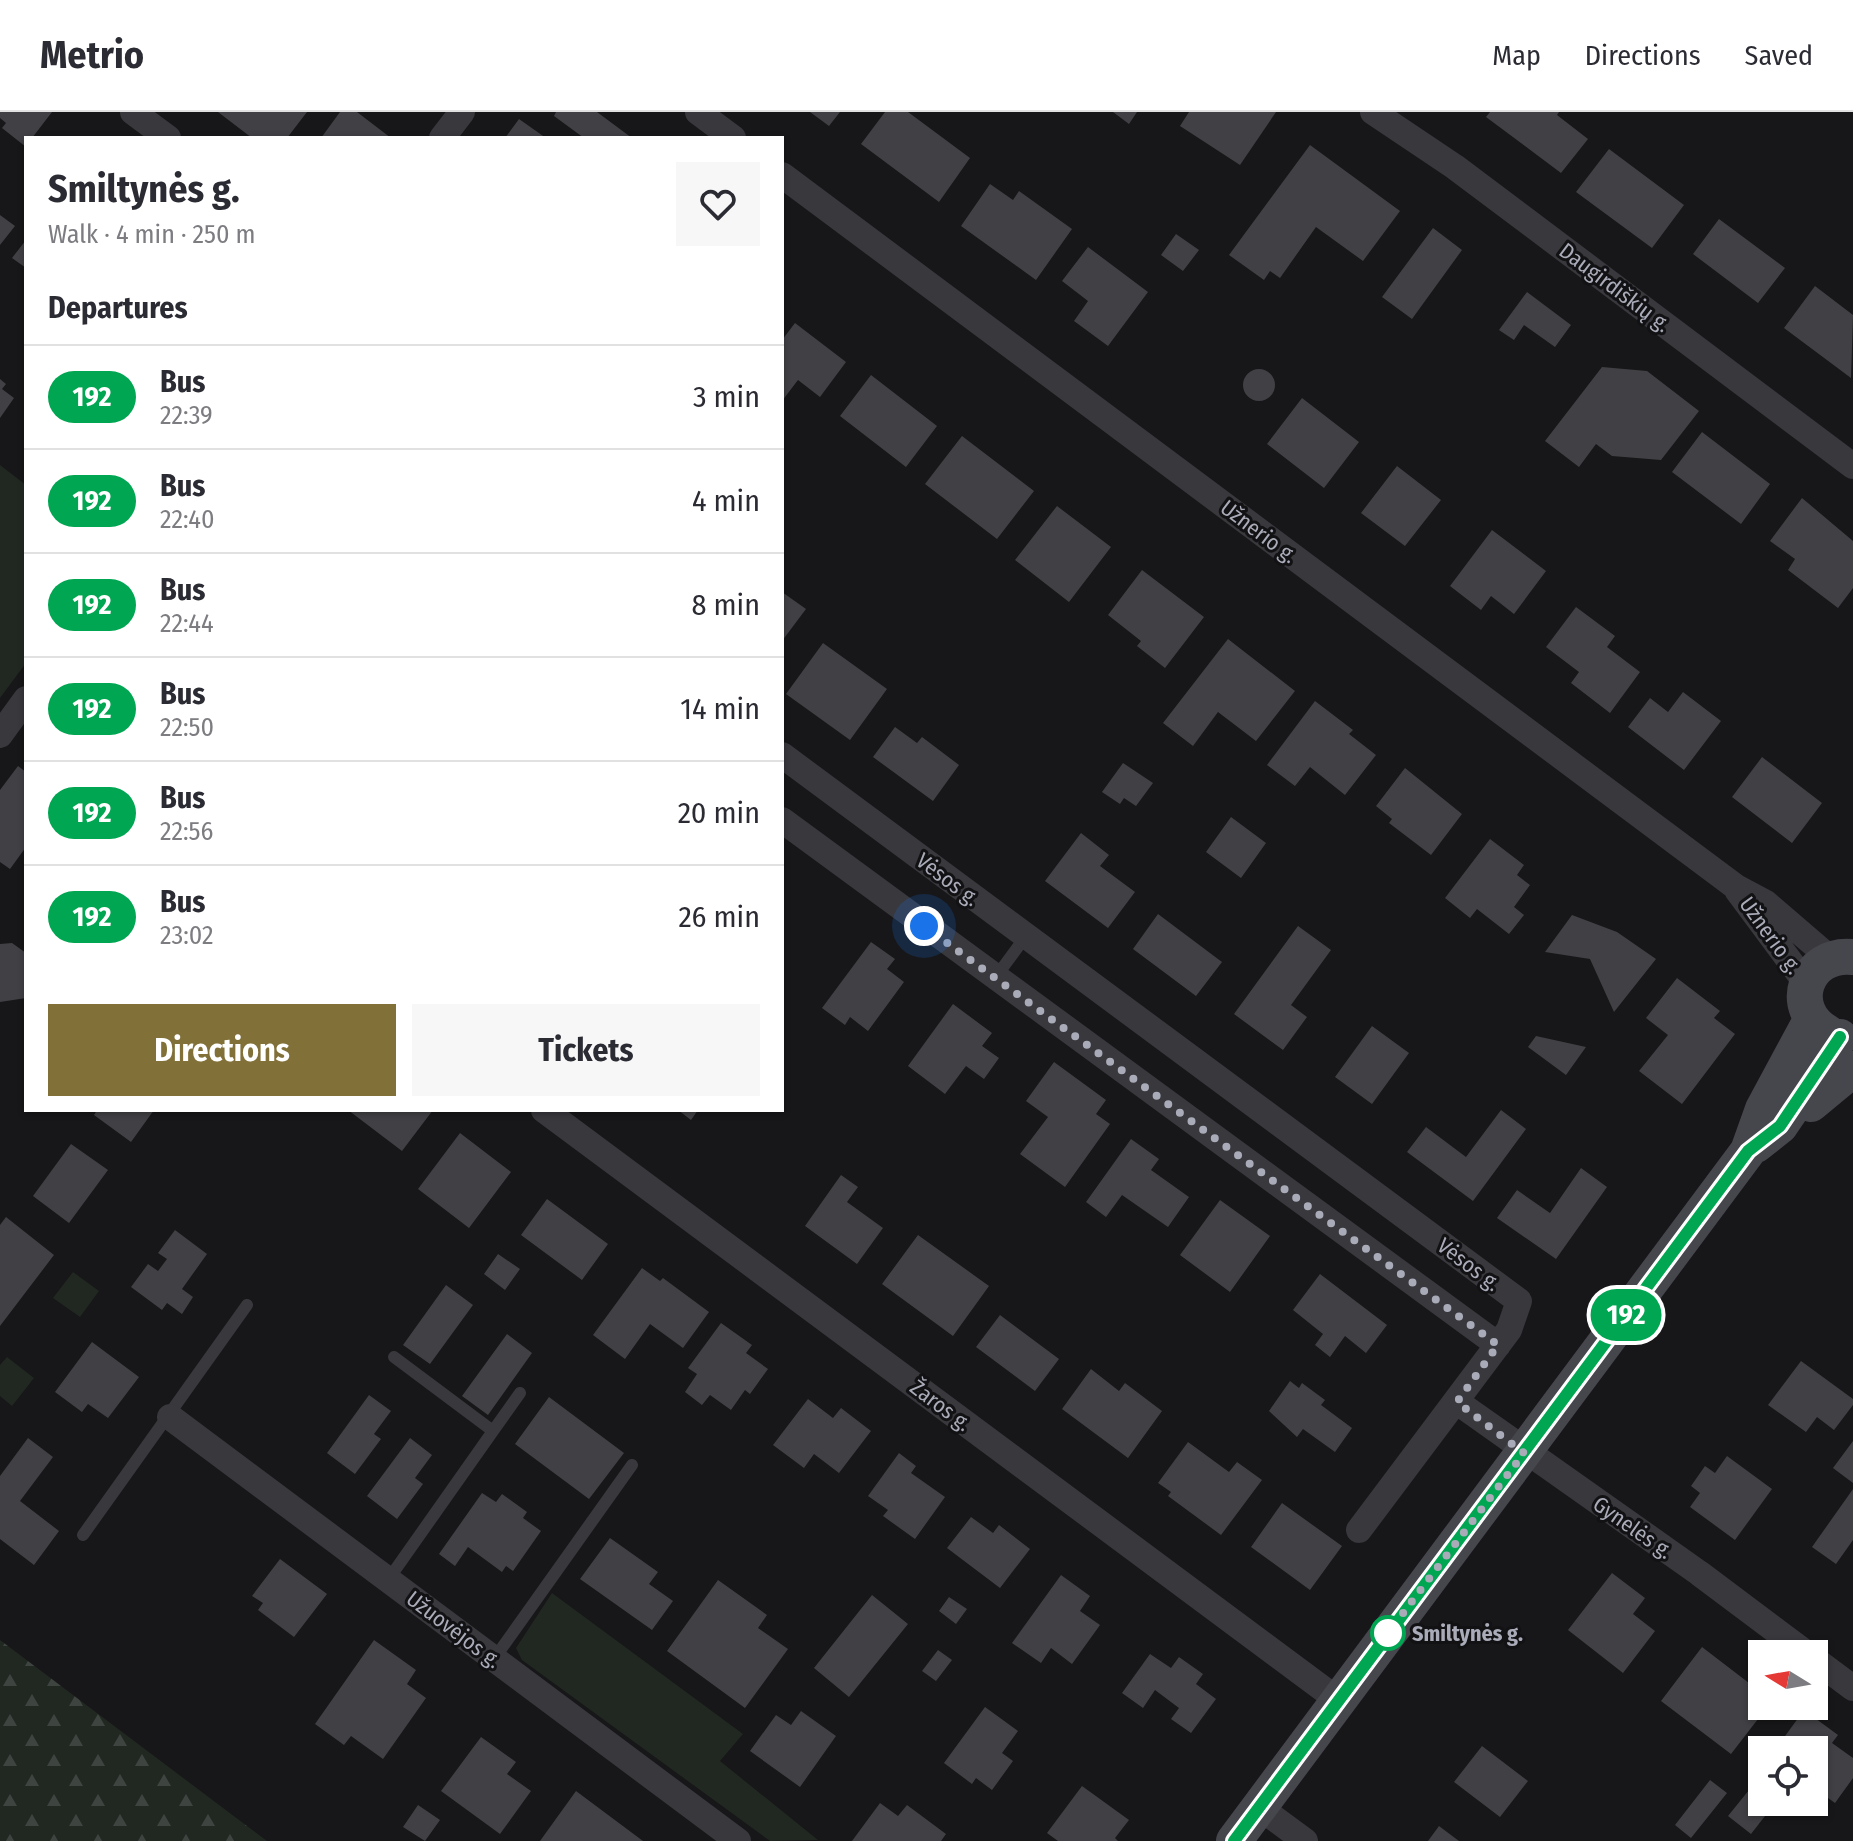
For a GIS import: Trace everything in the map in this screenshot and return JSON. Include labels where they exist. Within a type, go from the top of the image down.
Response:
[{"type":"main road","points":[[1830,966],[1803,996],[1839,1040]]},
{"type":"main road","points":[[1234,1841],[1748,1151],[1780,1126],[1839,1040]]},
{"type":"main road","points":[[1748,1151],[1763,1109],[1839,1040]]},
{"type":"street","points":[[133,112],[165,136]]},
{"type":"street","points":[[444,136],[462,112]]},
{"type":"street","points":[[698,112],[730,136]]},
{"type":"street","name":"Daugirdiškių g.","points":[[1373,112],[1468,176],[1853,466]]},
{"type":"street","name":"Užnerio g.","points":[[784,176],[1736,887],[1766,903],[1830,966]]},
{"type":"street","points":[[0,735],[24,702]]},
{"type":"street","name":"Vėsos g.","points":[[784,756],[1519,1301],[1509,1330],[1498,1345]]},
{"type":"street","points":[[784,821],[1498,1345],[1359,1530]]},
{"type":"street","name":"Žaros g.","points":[[547,1112],[1338,1700]]},
{"type":"street","name":"Gynelės g.","points":[[1457,1402],[1788,1640]]},
{"type":"street","name":"Užuovėjos g.","points":[[170,1417],[738,1841]]},
{"type":"street","points":[[1828,1669],[1853,1688]]},
{"type":"street","points":[[1259,1807],[1305,1841]]},
{"type":"lane","points":[[995,978],[1026,936]]},
{"type":"lane","points":[[83,1535],[247,1305]]},
{"type":"lane","points":[[394,1357],[493,1431]]},
{"type":"lane","points":[[388,1580],[520,1393]]},
{"type":"lane","points":[[494,1659],[632,1465]]},
{"type":"green space","points":[[0,465],[24,483],[24,666],[0,698]]},
{"type":"green space","points":[[73,1272],[99,1291],[80,1317],[53,1298]]},
{"type":"green space","points":[[7,1357],[34,1378],[12,1406],[0,1396],[0,1365]]},
{"type":"green space","points":[[552,1593],[743,1734],[720,1761],[818,1840],[770,1841],[522,1660],[516,1648]]},
{"type":"green space","points":[[0,1640],[231,1814],[267,1841],[0,1841]]},
{"type":"building","points":[[0,112],[52,112],[34,136],[24,136],[24,145],[2,128],[6,123],[0,118]]},
{"type":"building","points":[[218,112],[307,112],[289,136],[249,136]]},
{"type":"building","points":[[340,112],[357,112],[388,136],[322,136]]},
{"type":"building","points":[[556,112],[597,112],[629,136],[581,136],[554,116]]},
{"type":"building","points":[[810,112],[840,112],[829,126]]},
{"type":"building","points":[[885,112],[908,112],[970,158],[939,202],[861,144]]},
{"type":"building","points":[[1113,112],[1137,112],[1129,124]]},
{"type":"building","points":[[1189,112],[1276,112],[1240,165],[1180,126]]},
{"type":"building","points":[[1490,112],[1559,112],[1557,115],[1588,139],[1561,173],[1486,117]]},
{"type":"building","points":[[519,119],[543,136],[506,136]]},
{"type":"building","points":[[1310,145],[1400,211],[1363,261],[1316,227],[1280,278],[1270,271],[1264,280],[1229,255]]},
{"type":"building","points":[[1609,149],[1684,205],[1652,248],[1576,192]]},
{"type":"building","points":[[990,184],[1013,200],[1019,191],[1072,229],[1036,280],[961,226]]},
{"type":"building","points":[[0,215],[15,226],[0,245]]},
{"type":"building","points":[[1719,219],[1785,268],[1758,303],[1693,254]]},
{"type":"building","points":[[1433,228],[1462,250],[1412,319],[1382,297]]},
{"type":"building","points":[[1176,234],[1199,250],[1183,271],[1161,255]]},
{"type":"building","points":[[24,243],[24,267],[12,258]]},
{"type":"building","points":[[1088,247],[1148,292],[1108,346],[1074,321],[1088,301],[1062,281]]},
{"type":"building","points":[[1815,286],[1853,315],[1851,378],[1784,328]]},
{"type":"building","points":[[1527,292],[1571,325],[1555,347],[1524,325],[1514,340],[1499,330]]},
{"type":"building","points":[[795,323],[846,362],[820,397],[798,380],[784,398],[784,337]]},
{"type":"building","points":[[1602,367],[1647,371],[1699,411],[1661,460],[1612,456],[1596,444],[1579,467],[1545,441]]},
{"type":"building","points":[[1259,369],[1270,374],[1275,385],[1270,396],[1259,401],[1248,396],[1243,385],[1248,374]]},
{"type":"building","points":[[871,375],[937,426],[906,467],[840,416]]},
{"type":"building","points":[[0,379],[6,384],[2,389],[14,398],[0,418]]},
{"type":"building","points":[[1302,398],[1359,442],[1324,488],[1267,444]]},
{"type":"building","points":[[1702,432],[1770,484],[1741,524],[1672,472]]},
{"type":"building","points":[[962,436],[1034,491],[997,539],[925,484]]},
{"type":"building","points":[[1397,466],[1441,500],[1405,546],[1361,513]]},
{"type":"building","points":[[1802,498],[1853,541],[1853,588],[1838,608],[1788,570],[1795,559],[1770,541]]},
{"type":"building","points":[[1057,506],[1111,547],[1069,602],[1015,560]]},
{"type":"building","points":[[1492,530],[1546,571],[1514,614],[1491,596],[1481,610],[1450,586]]},
{"type":"building","points":[[1142,570],[1204,617],[1165,668],[1137,646],[1141,641],[1108,615]]},
{"type":"building","points":[[784,593],[806,609],[784,638]]},
{"type":"building","points":[[1576,607],[1615,636],[1607,647],[1640,672],[1610,713],[1571,683],[1579,672],[1546,647]]},
{"type":"building","points":[[1228,639],[1295,691],[1256,741],[1218,712],[1193,746],[1163,723]]},
{"type":"building","points":[[823,643],[887,689],[850,740],[786,694]]},
{"type":"building","points":[[1683,692],[1721,721],[1684,770],[1628,727],[1650,698],[1668,712]]},
{"type":"building","points":[[1315,701],[1353,730],[1349,734],[1376,755],[1345,795],[1310,767],[1295,786],[1267,765]]},
{"type":"building","points":[[895,727],[917,743],[922,737],[959,765],[933,801],[873,757]]},
{"type":"building","points":[[1762,757],[1822,803],[1792,843],[1732,797]]},
{"type":"building","points":[[1123,763],[1153,783],[1136,806],[1124,798],[1120,804],[1102,792]]},
{"type":"building","points":[[18,766],[24,770],[24,850],[10,869],[0,862],[0,790]]},
{"type":"building","points":[[1405,768],[1462,814],[1431,855],[1389,823],[1392,819],[1376,806]]},
{"type":"building","points":[[1231,817],[1266,843],[1241,878],[1206,852]]},
{"type":"building","points":[[1081,833],[1109,855],[1100,866],[1135,892],[1108,928],[1045,881]]},
{"type":"building","points":[[1490,839],[1524,865],[1517,875],[1530,885],[1514,907],[1524,915],[1509,934],[1477,909],[1470,918],[1445,898]]},
{"type":"building","points":[[1158,914],[1222,962],[1196,996],[1133,949]]},
{"type":"building","points":[[1572,915],[1617,932],[1656,959],[1614,1012],[1590,959],[1545,952]]},
{"type":"building","points":[[1298,926],[1331,950],[1291,1005],[1307,1017],[1283,1050],[1234,1014]]},
{"type":"building","points":[[871,942],[895,959],[887,969],[904,982],[868,1031],[850,1017],[845,1025],[822,1008]]},
{"type":"building","points":[[12,943],[24,952],[24,998],[0,1002],[0,944]]},
{"type":"building","points":[[1677,978],[1720,1011],[1714,1018],[1735,1034],[1682,1104],[1639,1071],[1668,1035],[1646,1018]]},
{"type":"building","points":[[953,1004],[992,1033],[982,1046],[999,1058],[984,1079],[966,1066],[945,1094],[908,1066]]},
{"type":"building","points":[[1372,1026],[1409,1053],[1372,1104],[1335,1077]]},
{"type":"building","points":[[1536,1036],[1586,1047],[1566,1075],[1528,1047]]},
{"type":"building","points":[[1054,1062],[1106,1100],[1096,1114],[1110,1124],[1065,1187],[1020,1154],[1048,1117],[1026,1101]]},
{"type":"building","points":[[1501,1110],[1526,1129],[1473,1201],[1407,1152],[1426,1127],[1466,1157]]},
{"type":"building","points":[[96,1112],[153,1112],[131,1142],[94,1115]]},
{"type":"building","points":[[351,1112],[431,1112],[402,1151]]},
{"type":"building","points":[[681,1112],[697,1112],[691,1120]]},
{"type":"building","points":[[460,1133],[511,1172],[469,1228],[418,1189]]},
{"type":"building","points":[[1131,1139],[1159,1159],[1151,1170],[1189,1197],[1168,1227],[1122,1195],[1106,1217],[1086,1202]]},
{"type":"building","points":[[71,1144],[108,1170],[69,1223],[33,1196]]},
{"type":"building","points":[[1581,1168],[1607,1187],[1556,1259],[1497,1218],[1517,1190],[1550,1213]]},
{"type":"building","points":[[841,1175],[858,1187],[847,1202],[883,1228],[857,1264],[805,1226]]},
{"type":"building","points":[[547,1199],[608,1244],[582,1280],[521,1235]]},
{"type":"building","points":[[1220,1200],[1270,1236],[1230,1292],[1180,1255]]},
{"type":"building","points":[[6,1217],[54,1255],[0,1326],[0,1225]]},
{"type":"building","points":[[175,1230],[207,1254],[182,1289],[193,1297],[182,1314],[167,1303],[162,1310],[131,1287],[148,1264],[158,1271],[167,1259],[158,1253]]},
{"type":"building","points":[[918,1235],[989,1286],[953,1336],[882,1284]]},
{"type":"building","points":[[498,1254],[520,1269],[505,1290],[484,1274]]},
{"type":"building","points":[[642,1268],[660,1281],[663,1278],[709,1312],[683,1348],[650,1324],[625,1359],[593,1335]]},
{"type":"building","points":[[1320,1274],[1387,1325],[1366,1353],[1345,1336],[1330,1357],[1315,1345],[1323,1334],[1293,1310]]},
{"type":"building","points":[[446,1285],[473,1305],[430,1364],[403,1345]]},
{"type":"building","points":[[1000,1315],[1059,1359],[1035,1391],[976,1347]]},
{"type":"building","points":[[721,1323],[752,1345],[746,1353],[768,1369],[750,1394],[745,1390],[731,1410],[710,1395],[702,1405],[685,1392],[697,1374],[688,1368]]},
{"type":"building","points":[[507,1334],[532,1353],[488,1415],[462,1396]]},
{"type":"building","points":[[92,1342],[139,1377],[108,1418],[88,1404],[82,1412],[55,1392]]},
{"type":"building","points":[[1801,1361],[1853,1399],[1853,1405],[1834,1430],[1817,1417],[1806,1432],[1768,1405]]},
{"type":"building","points":[[1091,1369],[1119,1391],[1125,1383],[1162,1411],[1128,1458],[1062,1409]]},
{"type":"building","points":[[1290,1381],[1299,1388],[1302,1383],[1325,1400],[1321,1405],[1352,1428],[1335,1452],[1303,1429],[1297,1437],[1269,1411]]},
{"type":"building","points":[[369,1395],[391,1411],[374,1434],[381,1439],[355,1474],[327,1453]]},
{"type":"building","points":[[549,1397],[624,1453],[589,1499],[515,1444]]},
{"type":"building","points":[[808,1399],[833,1418],[841,1408],[871,1431],[839,1473],[814,1454],[804,1468],[773,1445]]},
{"type":"building","points":[[28,1438],[53,1457],[20,1501],[59,1531],[34,1565],[0,1539],[0,1476]]},
{"type":"building","points":[[410,1438],[432,1455],[415,1478],[423,1484],[397,1519],[367,1496]]},
{"type":"building","points":[[1853,1441],[1853,1483],[1833,1468]]},
{"type":"building","points":[[1188,1442],[1229,1472],[1237,1462],[1262,1480],[1221,1535],[1168,1496],[1171,1492],[1158,1483]]},
{"type":"building","points":[[899,1453],[916,1466],[911,1473],[945,1497],[915,1539],[883,1516],[888,1510],[868,1496]]},
{"type":"building","points":[[1727,1456],[1772,1489],[1735,1540],[1690,1507],[1700,1493],[1691,1486],[1705,1466],[1715,1473]]},
{"type":"building","points":[[1853,1489],[1853,1540],[1836,1564],[1812,1547]]},
{"type":"building","points":[[482,1493],[496,1502],[502,1494],[527,1512],[523,1518],[541,1531],[513,1571],[506,1566],[502,1572],[468,1547],[455,1566],[439,1554]]},
{"type":"building","points":[[1282,1503],[1342,1546],[1310,1590],[1251,1547]]},
{"type":"building","points":[[971,1517],[993,1533],[999,1525],[1030,1549],[1000,1588],[947,1548]]},
{"type":"building","points":[[610,1538],[658,1572],[649,1584],[673,1601],[652,1630],[580,1579]]},
{"type":"building","points":[[280,1559],[327,1594],[294,1637],[258,1610],[263,1603],[252,1596]]},
{"type":"building","points":[[1612,1573],[1645,1598],[1633,1614],[1655,1631],[1623,1673],[1568,1630]]},
{"type":"building","points":[[1061,1575],[1090,1596],[1080,1611],[1100,1625],[1072,1664],[1051,1648],[1041,1663],[1012,1643]]},
{"type":"building","points":[[718,1580],[767,1615],[758,1628],[788,1649],[745,1708],[667,1651]]},
{"type":"building","points":[[872,1595],[908,1624],[849,1697],[814,1668]]},
{"type":"building","points":[[949,1597],[967,1609],[956,1624],[939,1611]]},
{"type":"building","points":[[374,1640],[416,1670],[407,1684],[426,1698],[383,1759],[351,1736],[344,1745],[315,1724]]},
{"type":"building","points":[[1702,1647],[1748,1682],[1748,1720],[1757,1720],[1731,1754],[1661,1701]]},
{"type":"building","points":[[938,1650],[952,1660],[936,1681],[922,1671]]},
{"type":"building","points":[[1150,1654],[1171,1668],[1179,1657],[1203,1674],[1196,1684],[1216,1699],[1191,1733],[1171,1719],[1179,1708],[1155,1690],[1143,1708],[1122,1693]]},
{"type":"building","points":[[985,1707],[1018,1731],[1002,1753],[1013,1761],[992,1790],[976,1778],[972,1784],[944,1763]]},
{"type":"building","points":[[801,1711],[836,1736],[800,1787],[750,1751],[776,1715],[791,1725]]},
{"type":"building","points":[[1797,1720],[1818,1720],[1838,1735],[1832,1743],[1853,1758],[1853,1778],[1835,1803],[1828,1798],[1828,1736],[1785,1736]]},
{"type":"building","points":[[481,1737],[516,1762],[507,1774],[531,1791],[500,1834],[441,1791]]},
{"type":"building","points":[[1482,1746],[1528,1781],[1500,1817],[1454,1782]]},
{"type":"building","points":[[1710,1780],[1727,1793],[1691,1838],[1675,1825]]},
{"type":"building","points":[[1082,1786],[1129,1820],[1115,1838],[1118,1841],[1058,1841],[1047,1833]]},
{"type":"building","points":[[576,1791],[643,1841],[540,1841]]},
{"type":"building","points":[[1748,1791],[1748,1816],[1765,1816],[1751,1834],[1728,1816]]},
{"type":"building","points":[[880,1803],[898,1816],[907,1805],[946,1834],[941,1841],[852,1841]]},
{"type":"building","points":[[418,1805],[440,1820],[425,1841],[403,1827]]},
{"type":"building","points":[[1439,1826],[1459,1841],[1428,1841]]},
{"type":"bus line","name":"192","points":[[1234,1841],[1748,1151],[1780,1126],[1840,1037]]},
{"type":"place","name":"Smiltynės g.","points":[[1388,1633]]},
{"type":"route","points":[[924,926],[1498,1345],[1457,1402],[1524,1453],[1388,1633]]}]
